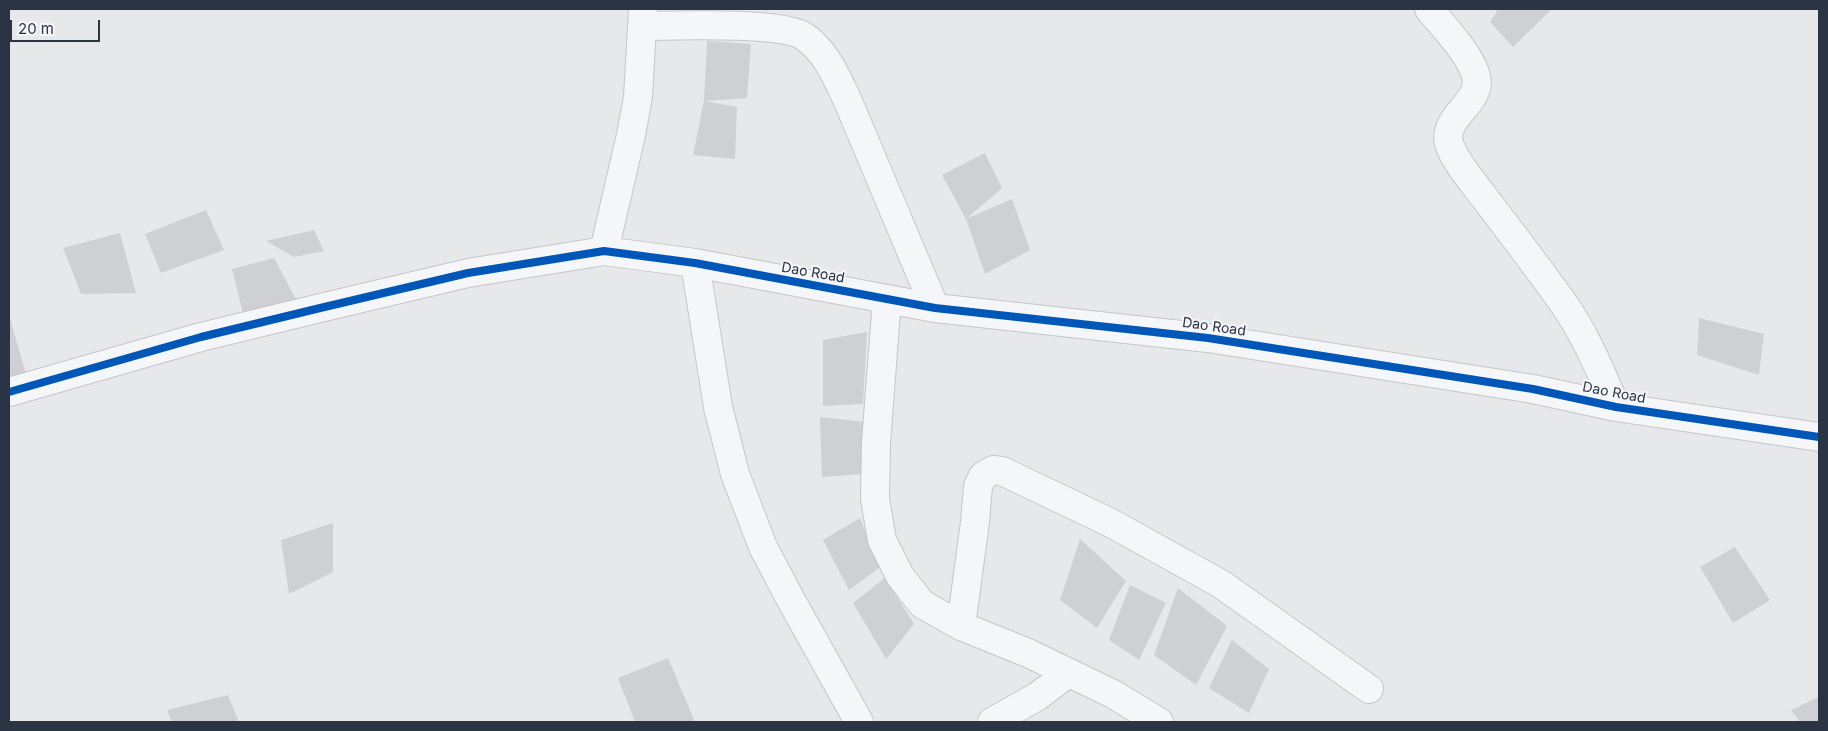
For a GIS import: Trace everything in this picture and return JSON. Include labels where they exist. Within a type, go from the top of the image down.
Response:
[{"type":"street","points":[[1429,9],[1469,60],[1476,74],[1477,84],[1474,95],[1449,129],[1449,142],[1453,151],[1468,175],[1571,314],[1591,348],[1616,407]]},
{"type":"street","points":[[604,251],[638,97],[643,17],[715,26],[778,28],[803,35],[819,48],[834,72],[936,308]]},
{"type":"street","name":"Dao Road","points":[[9,392],[201,337],[325,306],[468,273],[604,251],[695,264],[936,308],[1208,338],[1533,389],[1616,407],[1819,436]]},
{"type":"street","points":[[695,264],[718,407],[735,474],[763,547],[859,722]]},
{"type":"street","points":[[887,299],[876,443],[876,499],[882,540],[900,576],[922,604],[961,626],[1028,653],[1112,694],[1159,722]]},
{"type":"street","points":[[961,626],[978,486],[983,476],[993,470],[1002,471],[1112,523],[1221,584],[1369,689]]},
{"type":"street","points":[[992,722],[1038,696],[1068,673]]},
{"type":"building","points":[[1495,9],[1552,9],[1513,47],[1490,22],[1497,12]]},
{"type":"building","points":[[707,41],[751,44],[747,98],[704,101]]},
{"type":"building","points":[[704,101],[737,107],[735,159],[693,155]]},
{"type":"building","points":[[985,153],[1002,188],[966,219],[942,175]]},
{"type":"building","points":[[1012,199],[1030,250],[985,274],[966,219]]},
{"type":"building","points":[[206,210],[224,250],[161,273],[145,234]]},
{"type":"building","points":[[314,230],[324,251],[294,257],[266,241]]},
{"type":"building","points":[[120,233],[136,293],[81,294],[63,248]]},
{"type":"building","points":[[274,258],[298,303],[244,317],[232,269]]},
{"type":"building","points":[[9,315],[26,374],[9,379]]},
{"type":"building","points":[[1699,318],[1764,334],[1759,375],[1697,355]]},
{"type":"building","points":[[867,332],[863,404],[823,406],[823,340]]},
{"type":"building","points":[[820,417],[865,422],[862,474],[822,477]]},
{"type":"building","points":[[860,518],[880,567],[849,590],[823,540]]},
{"type":"building","points":[[333,523],[333,572],[289,594],[281,540]]},
{"type":"building","points":[[1080,539],[1126,581],[1097,628],[1060,600]]},
{"type":"building","points":[[1735,547],[1770,600],[1733,623],[1700,567]]},
{"type":"building","points":[[885,578],[914,624],[886,659],[853,603]]},
{"type":"building","points":[[1130,585],[1166,603],[1139,660],[1109,640]]},
{"type":"building","points":[[1178,588],[1227,626],[1196,685],[1154,655]]},
{"type":"building","points":[[1232,640],[1269,669],[1249,713],[1209,688]]},
{"type":"building","points":[[668,658],[695,722],[635,722],[618,678]]},
{"type":"building","points":[[228,695],[239,722],[172,722],[167,710]]},
{"type":"building","points":[[1819,697],[1819,722],[1800,722],[1791,710]]},
{"type":"cycle path","points":[[9,392],[201,337],[316,309],[468,273],[604,251],[695,263],[935,308],[1208,338],[1533,389],[1616,407],[1819,437]]}]
